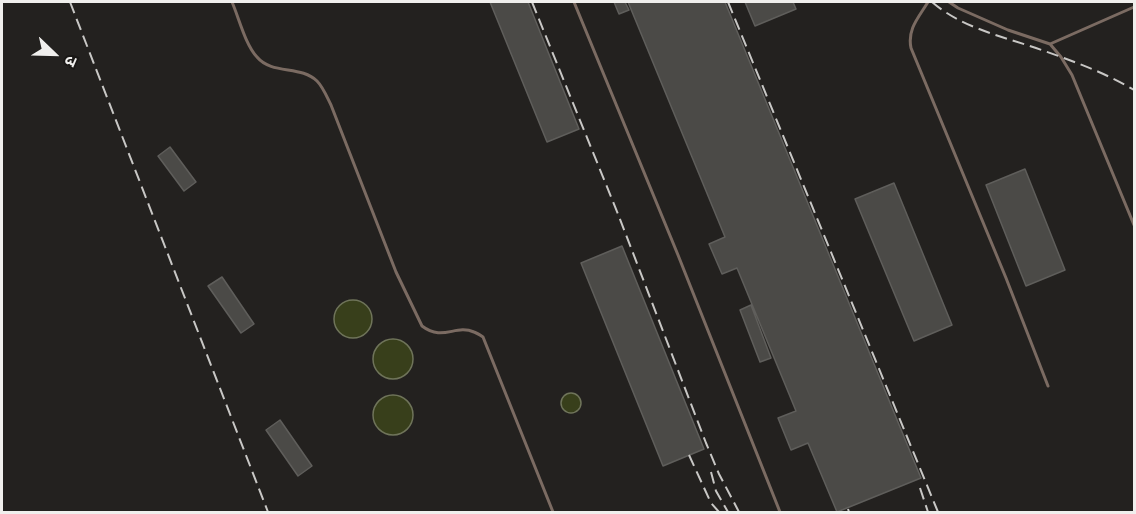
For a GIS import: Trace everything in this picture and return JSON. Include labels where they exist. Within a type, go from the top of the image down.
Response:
[{"type":"lane","points":[[232,2],[249,45],[258,58],[278,69],[310,75],[319,82],[332,105],[396,272],[422,326],[430,332],[474,331],[483,337],[553,513]]},
{"type":"lane","points":[[574,2],[780,513]]},
{"type":"lane","points":[[928,2],[910,31],[911,48],[1048,386]]},
{"type":"lane","points":[[950,2],[958,8],[1008,30],[1050,44],[1061,57],[1072,75],[1134,225]]},
{"type":"lane","points":[[1050,44],[1134,7]]},
{"type":"shaded area","points":[[353,300],[366,306],[372,319],[366,332],[353,338],[340,332],[334,319],[340,306]]},
{"type":"shaded area","points":[[393,339],[401,340],[407,345],[412,351],[412,367],[407,373],[401,378],[393,379],[385,378],[379,373],[374,367],[373,359],[374,351],[379,345],[385,340]]},
{"type":"shaded area","points":[[567,393],[575,393],[581,399],[581,407],[575,413],[567,413],[561,407],[561,399]]},
{"type":"shaded area","points":[[393,395],[407,401],[413,415],[407,429],[393,435],[379,429],[373,415],[379,401]]},
{"type":"building","points":[[490,2],[528,2],[579,129],[547,142]]},
{"type":"building","points":[[614,2],[625,2],[629,10],[619,14]]},
{"type":"building","points":[[628,2],[725,2],[921,478],[837,512],[808,443],[791,450],[778,418],[796,411],[737,268],[722,274],[709,244],[725,237]]},
{"type":"building","points":[[745,2],[793,2],[796,9],[755,26]]},
{"type":"building","points":[[170,147],[196,182],[184,191],[158,156]]},
{"type":"building","points":[[1025,169],[1065,270],[1026,286],[986,185]]},
{"type":"building","points":[[894,183],[952,325],[914,341],[855,199]]},
{"type":"building","points":[[622,246],[704,449],[663,466],[581,263]]},
{"type":"building","points":[[222,277],[254,324],[241,333],[208,286]]},
{"type":"building","points":[[751,305],[771,358],[760,362],[740,310]]},
{"type":"building","points":[[280,420],[312,466],[298,476],[266,430]]},
{"type":"railway","points":[[70,2],[268,512]]},
{"type":"railway","points":[[532,2],[618,214],[706,443],[739,512]]},
{"type":"railway","points":[[728,2],[938,512]]},
{"type":"railway","points":[[932,2],[943,11],[968,24],[1074,62],[1134,90]]},
{"type":"railway","points":[[689,455],[711,503],[719,512]]},
{"type":"railway","points":[[711,472],[716,491],[728,512]]},
{"type":"railway","points":[[920,488],[928,512]]}]
